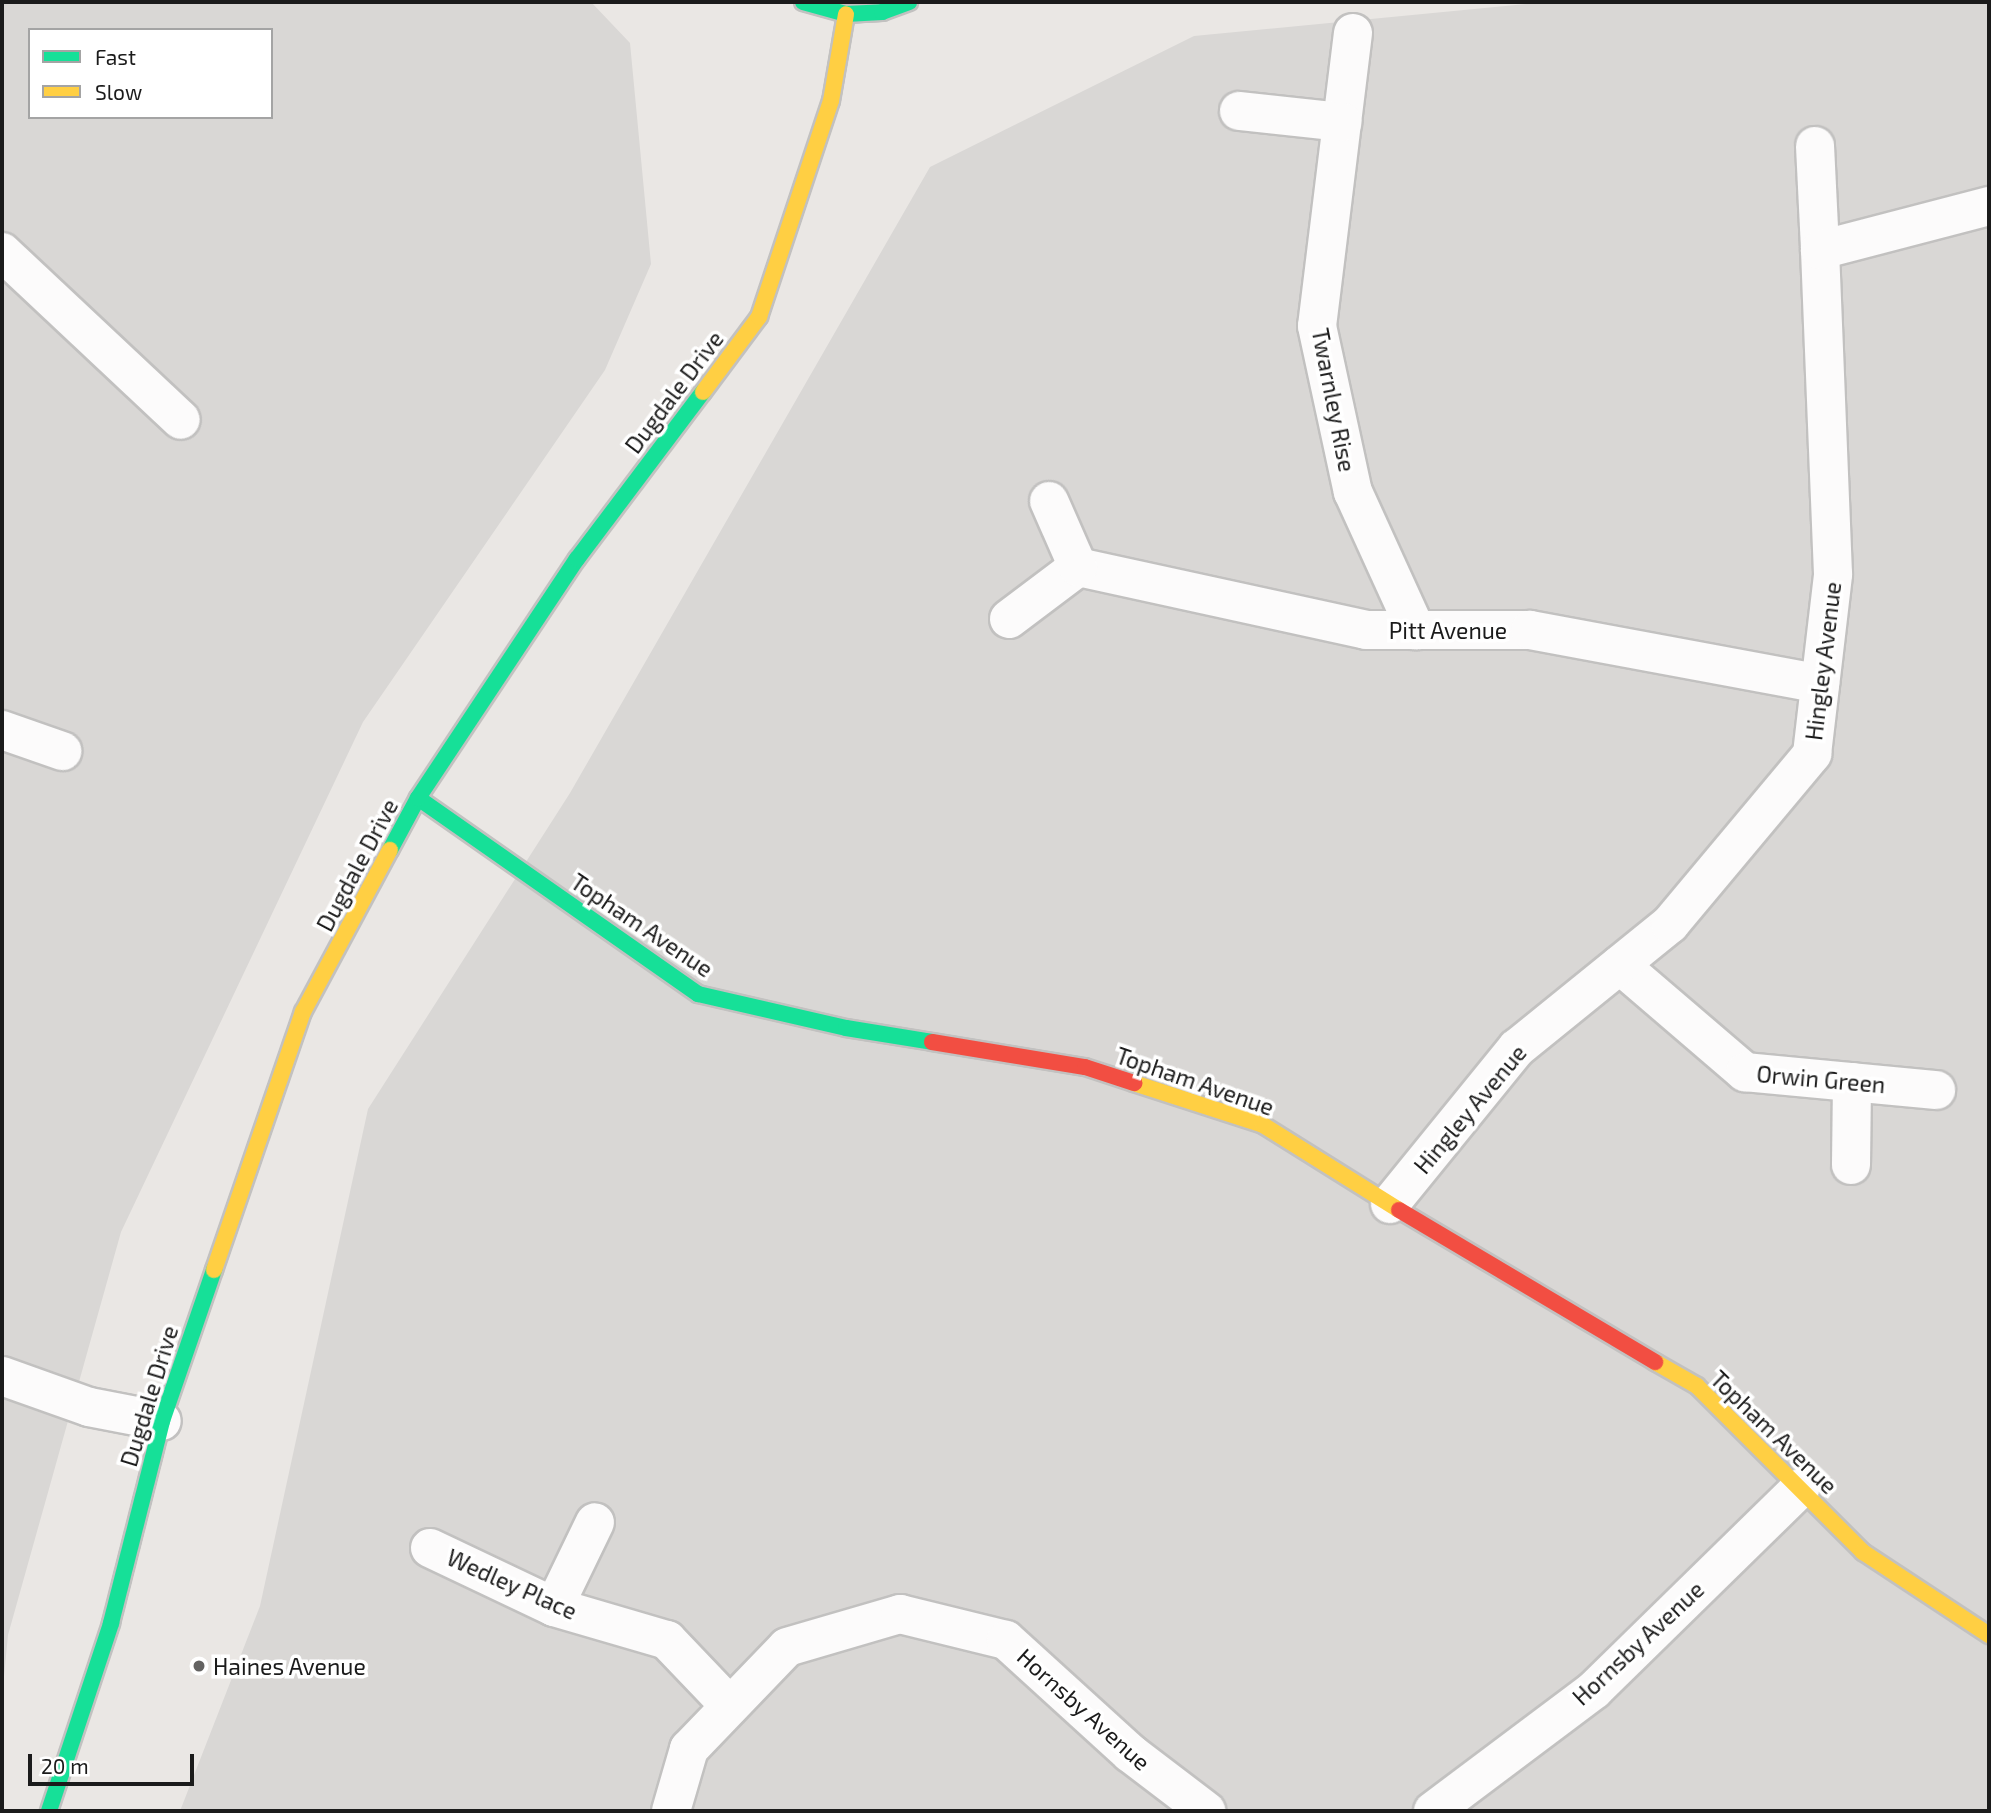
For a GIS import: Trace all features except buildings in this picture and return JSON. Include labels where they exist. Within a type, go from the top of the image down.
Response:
[{"type":"street","points":[[803,2],[846,14],[882,12],[909,2]]},
{"type":"street","name":"Dugdale Drive","points":[[49,1811],[111,1623],[162,1421],[303,1012],[418,798],[577,559],[759,317],[831,101],[846,14]]},
{"type":"street","name":"Twarnley Rise","points":[[1353,33],[1317,326],[1353,492],[1416,630]]},
{"type":"street","points":[[1239,111],[1342,122]]},
{"type":"street","name":"Hingley Avenue","points":[[1390,1204],[1517,1048],[1670,923],[1812,754],[1833,574],[1815,146]]},
{"type":"street","points":[[1820,250],[1989,206]]},
{"type":"street","points":[[2,252],[181,420]]},
{"type":"street","points":[[1009,619],[1078,567],[1049,501]]},
{"type":"street","name":"Pitt Avenue","points":[[1078,567],[1366,630],[1530,630],[1821,684]]},
{"type":"street","points":[[2,730],[62,751]]},
{"type":"street","name":"Topham Avenue","points":[[418,798],[698,994],[846,1028],[1085,1068],[1263,1125],[1390,1204],[1697,1386],[1864,1552],[1989,1635]]},
{"type":"street","name":"Orwin Green","points":[[1620,965],[1745,1072],[1936,1090]]},
{"type":"street","points":[[1851,1165],[1852,1082]]},
{"type":"street","points":[[2,1376],[89,1407],[162,1421]]},
{"type":"street","name":"Hornsby Avenue","points":[[1433,1811],[1594,1690],[1800,1489]]},
{"type":"street","points":[[554,1607],[595,1522]]},
{"type":"street","name":"Wedley Place","points":[[430,1548],[554,1607],[667,1640],[730,1706]]},
{"type":"street","name":"Hornsby Avenue","points":[[671,1811],[689,1749],[787,1647],[900,1614],[1006,1640],[1130,1753],[1206,1811]]},
{"type":"shaded area","points":[[2,2],[591,2],[630,43],[651,264],[605,370],[363,722],[121,1232],[8,1635],[2,1697]]},
{"type":"shaded area","points":[[1546,2],[1989,2],[1989,1811],[180,1811],[260,1606],[368,1109],[570,793],[930,167],[1194,36]]},
{"type":"traffic: fast","points":[[803,2],[846,14],[882,12],[909,2]]},
{"type":"traffic: fast","points":[[390,850],[418,798],[577,559],[703,392]]},
{"type":"traffic: fast","points":[[418,798],[698,994],[846,1028],[932,1042]]},
{"type":"traffic: fast","points":[[49,1811],[111,1623],[162,1421],[214,1270]]},
{"type":"traffic: slow","points":[[703,392],[759,317],[831,101],[846,14]]},
{"type":"traffic: slow","points":[[214,1270],[303,1012],[390,850]]},
{"type":"traffic: slow","points":[[1134,1083],[1263,1125],[1399,1210]]},
{"type":"traffic: slow","points":[[1655,1362],[1697,1386],[1863,1552],[1989,1635]]},
{"type":"traffic: jam","points":[[932,1042],[1085,1067],[1134,1083]]},
{"type":"traffic: jam","points":[[1399,1210],[1655,1362]]},
{"type":"place","name":"Haines Avenue","points":[[199,1666]]}]
